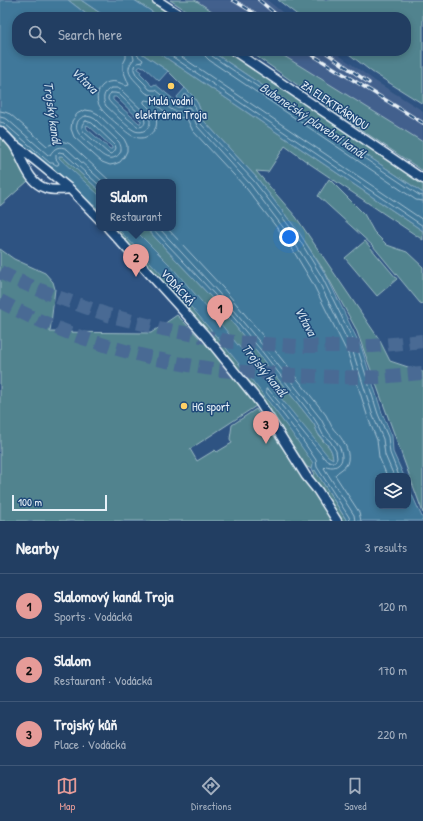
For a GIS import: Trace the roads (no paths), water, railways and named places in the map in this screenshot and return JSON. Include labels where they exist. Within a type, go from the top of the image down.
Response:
[{"type":"street","points":[[157,0],[175,12]]},
{"type":"street","name":"ZA ELEKTRÁRNOU","points":[[241,56],[423,179]]},
{"type":"street","points":[[0,131],[7,136],[14,145],[34,181],[44,188],[54,190],[70,189]]},
{"type":"street","points":[[14,145],[70,189],[96,215]]},
{"type":"street","name":"VODÁCKÁ","points":[[111,231],[206,336],[260,403],[302,470],[338,521]]},
{"type":"water","points":[[0,0],[68,0],[84,12],[12,12],[12,56],[146,56],[168,71],[159,81],[144,67],[141,66],[138,68],[141,71],[140,73],[152,86],[155,84],[178,103],[180,102],[177,97],[185,88],[193,96],[198,104],[204,121],[257,178],[300,234],[326,275],[362,349],[382,413],[392,436],[393,452],[403,473],[375,473],[375,509],[411,509],[411,493],[423,521],[347,521],[315,470],[314,471],[312,469],[313,463],[268,401],[220,341],[170,283],[120,231],[136,231],[170,265],[220,323],[328,456],[333,459],[330,448],[317,432],[314,424],[256,351],[211,297],[149,231],[176,231],[176,179],[96,179],[96,187],[62,156],[59,156],[59,158],[96,192],[96,207],[51,167],[48,167],[0,125]],"holes":[[[113,97],[116,97],[141,121],[141,123],[139,123],[113,100]],[[86,125],[112,147],[112,149],[110,149],[87,129]]]},
{"type":"water","points":[[81,0],[134,0],[152,12],[99,12]]},
{"type":"water","name":"Bubenečský plavební kanál","points":[[163,56],[218,56],[423,193],[423,231]]},
{"type":"tunnel","points":[[0,272],[57,297],[108,315],[163,329],[233,342],[298,346],[373,346],[423,341]]},
{"type":"tunnel","points":[[0,301],[48,324],[97,343],[148,357],[200,367],[233,371],[336,377],[378,377],[423,373]]},
{"type":"railway","points":[[233,0],[253,12]]},
{"type":"railway","points":[[259,0],[273,12]]},
{"type":"railway","points":[[314,56],[423,123]]},
{"type":"railway","points":[[331,56],[369,83]]},
{"type":"place","name":"Malá vodní elektrárna Troja","points":[[171,86]]},
{"type":"place","name":"Slalom","points":[[136,277]]},
{"type":"place","name":"Slalomový kanál Troja","points":[[220,328]]},
{"type":"place","name":"HG sport","points":[[184,406]]},
{"type":"place","name":"Trojský kůň","points":[[266,444]]},
{"type":"water label","name":"Vltava","points":[[85,80]]},
{"type":"water label","name":"Trojský kanál","points":[[53,113]]},
{"type":"water label","name":"Vltava","points":[[306,321]]},
{"type":"water label","name":"Trojský kanál","points":[[265,370]]}]
